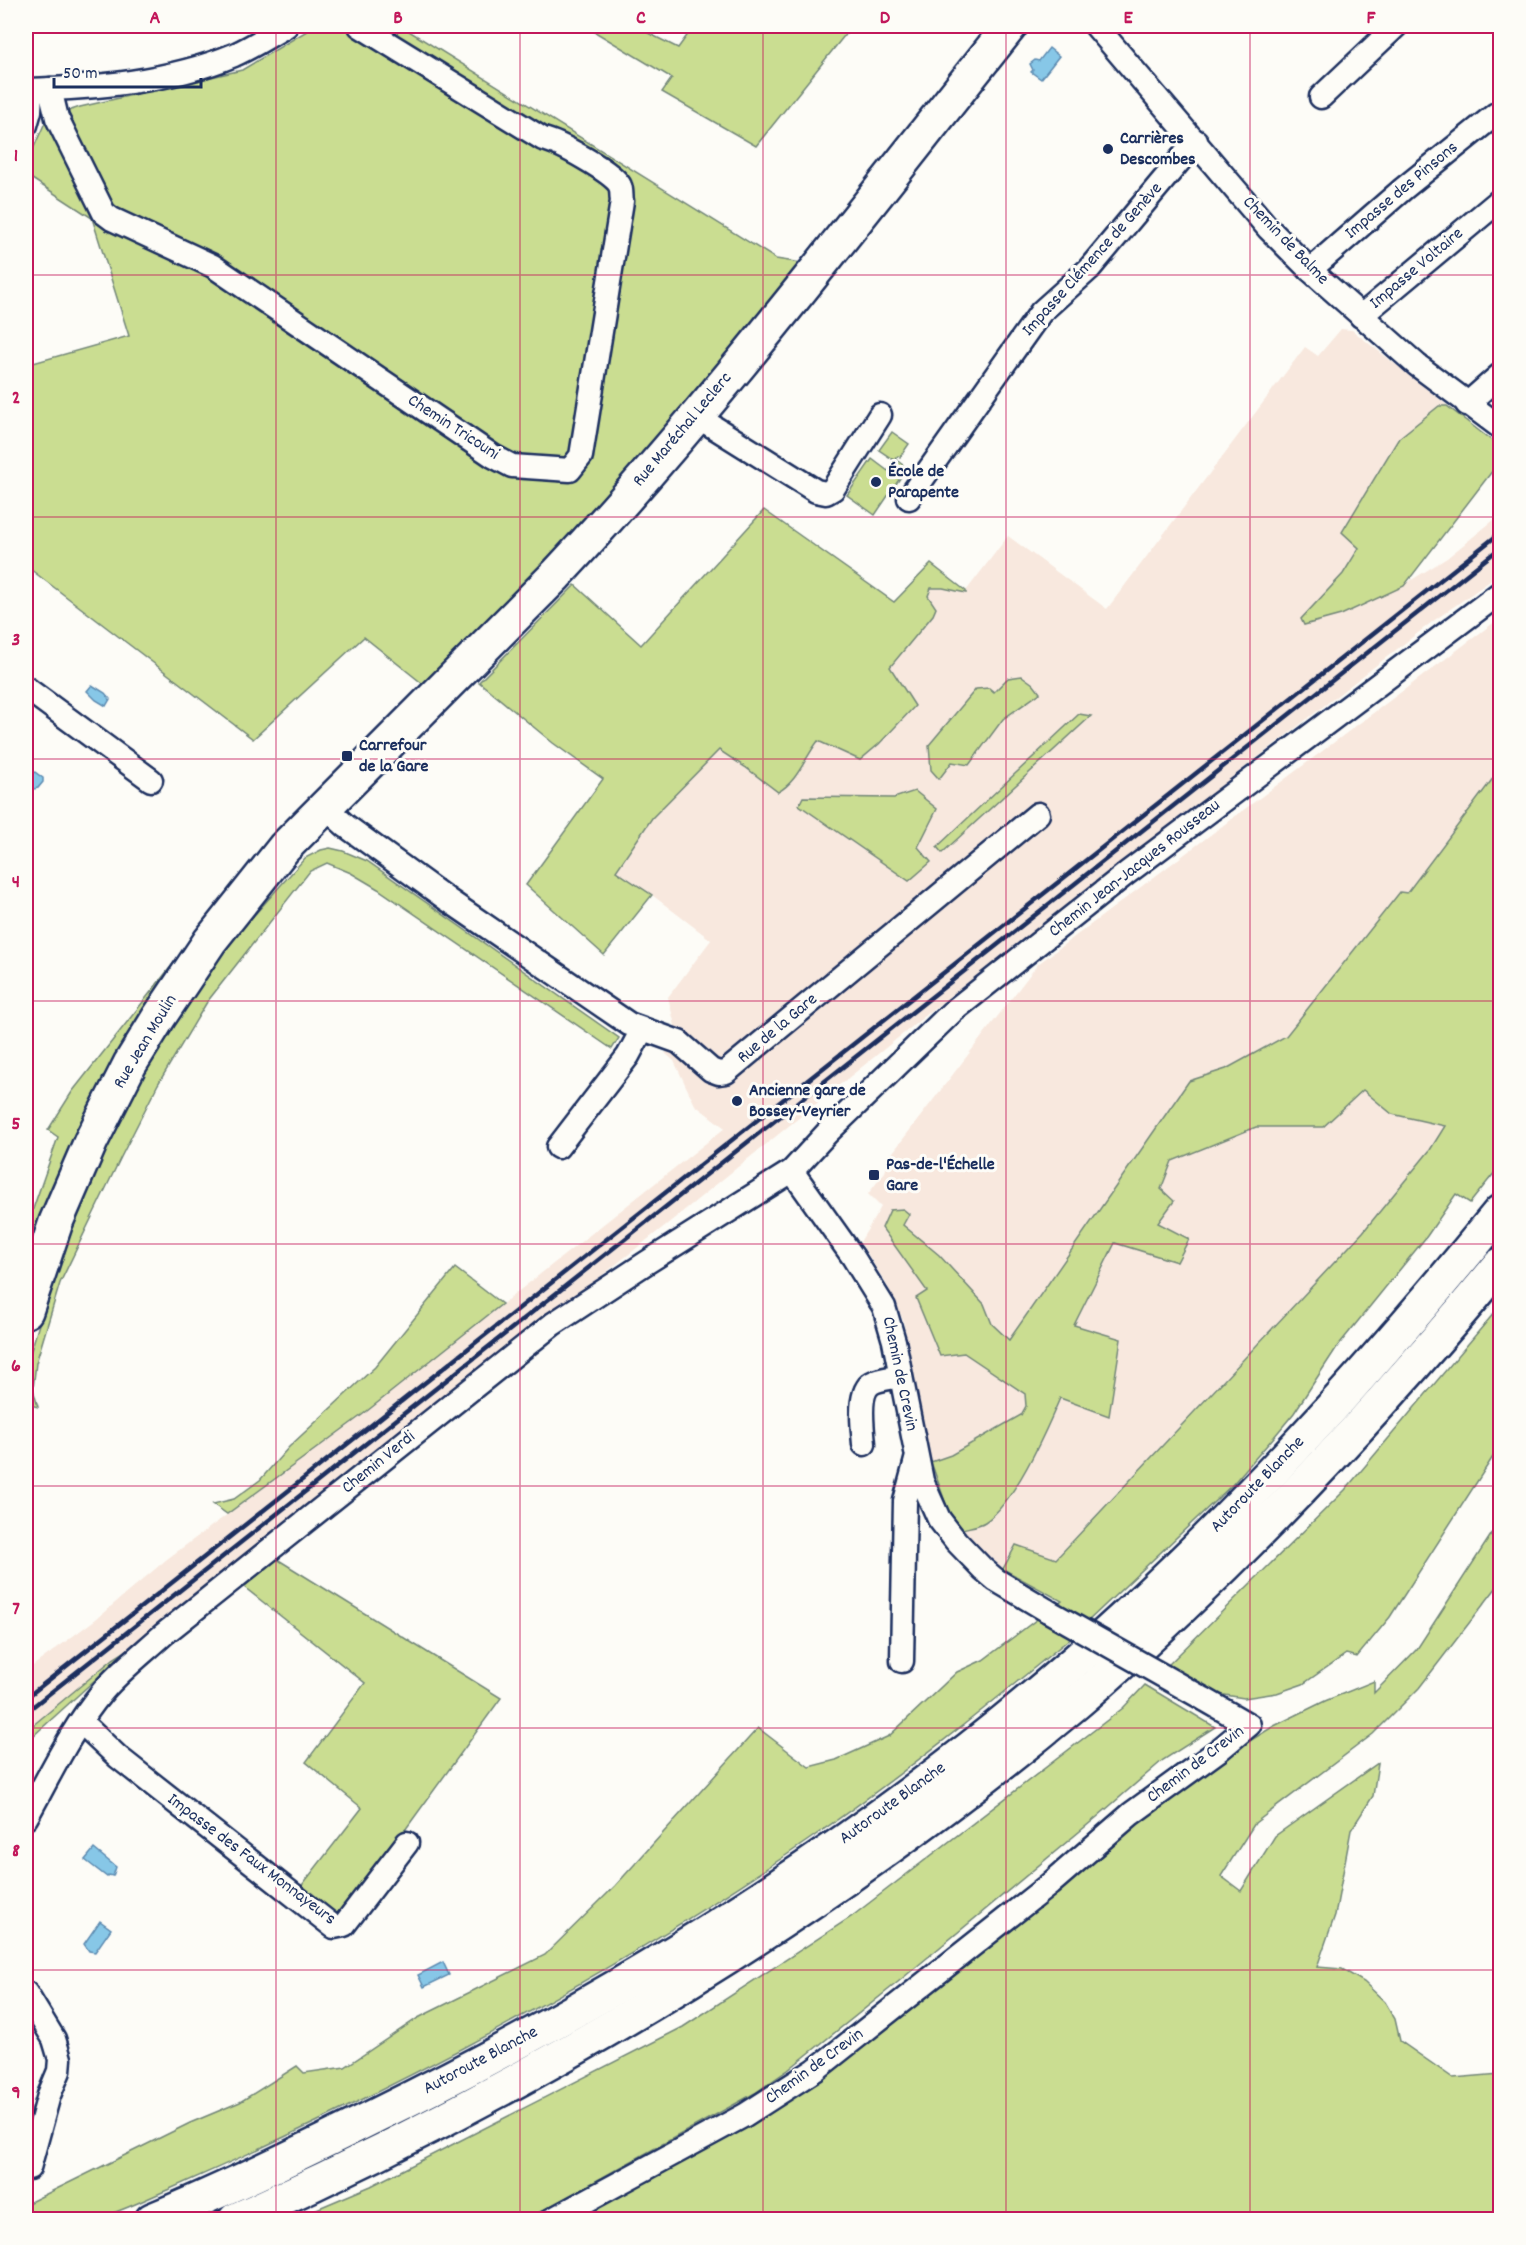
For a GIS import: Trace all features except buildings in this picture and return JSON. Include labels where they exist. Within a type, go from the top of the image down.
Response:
[{"type":"main road","name":"Rue Maréchal Leclerc","points":[[324,807],[603,525],[696,416],[1010,26]]},
{"type":"main road","name":"Rue Jean Moulin","points":[[26,1311],[56,1222],[74,1178],[130,1064],[210,941],[284,848],[324,807]]},
{"type":"main road","name":"Autoroute Blanche","points":[[152,2220],[343,2133],[431,2089],[575,2011],[660,1961],[755,1900],[847,1838],[934,1774],[1047,1684],[1126,1616],[1185,1559],[1289,1454],[1356,1381],[1500,1212]]},
{"type":"main road","name":"Autoroute Blanche","points":[[235,2220],[449,2116],[624,2020],[701,1974],[827,1892],[966,1791],[1079,1701],[1227,1564],[1303,1488],[1377,1408],[1500,1264]]},
{"type":"street","points":[[26,124],[36,90],[106,85],[183,71],[235,54],[286,26]]},
{"type":"street","name":"Chemin Tricouni","points":[[36,90],[57,118],[104,213],[213,266],[512,466],[570,470],[581,456],[622,201],[620,186],[611,176],[554,141],[543,139],[360,26]]},
{"type":"street","name":"Chemin de Balme","points":[[1096,26],[1269,229],[1310,270],[1361,316],[1467,404],[1500,427]]},
{"type":"street","points":[[1321,97],[1396,26]]},
{"type":"street","name":"Impasse des Pinsons","points":[[1310,270],[1403,189],[1496,114]]},
{"type":"street","name":"Impasse Clémence de Genève","points":[[909,498],[1041,312],[1089,269],[1196,141]]},
{"type":"street","name":"Impasse Voltaire","points":[[1361,316],[1500,200]]},
{"type":"street","points":[[1467,404],[1500,375]]},
{"type":"street","points":[[696,416],[816,491],[826,494],[833,489],[880,415]]},
{"type":"street","name":"Chemin Jean-Jacques Rousseau","points":[[792,1171],[826,1133],[952,1012],[1127,873],[1500,592]]},
{"type":"street","points":[[26,688],[151,780]]},
{"type":"street","name":"Rue de la Gare","points":[[324,807],[346,826],[447,900],[616,1015],[642,1030],[656,1032],[679,1042],[711,1070],[719,1073],[726,1072],[1038,814]]},
{"type":"street","points":[[558,1147],[628,1056],[642,1030]]},
{"type":"street","name":"Chemin de Crevin","points":[[551,2220],[728,2124],[807,2075],[1050,1884],[1131,1814],[1219,1750],[1249,1725],[996,1580],[956,1541],[939,1519],[927,1495],[917,1458],[889,1321],[879,1296],[792,1171]]},
{"type":"street","name":"Chemin Verdi","points":[[26,1818],[81,1722],[103,1692],[121,1672],[164,1634],[554,1324],[792,1171]]},
{"type":"street","points":[[864,1444],[862,1405],[865,1390],[872,1383],[900,1376]]},
{"type":"street","points":[[902,1661],[905,1501],[917,1458]]},
{"type":"street","name":"Impasse des Faux Monnayeurs","points":[[81,1722],[118,1757],[334,1927],[344,1926],[407,1843]]},
{"type":"street","points":[[26,1993],[54,2039],[60,2059],[59,2071],[29,2168]]},
{"type":"shaded area","points":[[1341,329],[1352,330],[1500,447],[1500,461],[1405,584],[1447,558],[1500,515],[1500,574],[1432,622],[935,1008],[666,1225],[129,1649],[113,1659],[26,1731],[26,1671],[96,1619],[167,1559],[362,1415],[725,1128],[695,1105],[674,1061],[665,1053],[679,1042],[668,997],[711,940],[616,871],[652,818],[719,750],[745,766],[931,564],[966,591],[1008,536],[1107,609],[1305,347],[1318,356]]},
{"type":"shaded area","points":[[1500,618],[1500,769],[1406,894],[1400,892],[1286,1036],[1226,1069],[1189,1081],[1173,1161],[1256,1127],[1323,1127],[1363,1089],[1392,1114],[1445,1126],[1430,1150],[1363,1232],[1055,1559],[1016,1545],[1003,1569],[971,1540],[948,1510],[932,1470],[903,1320],[888,1287],[860,1242],[881,1207],[868,1194],[885,1172],[890,1156],[1038,964]]},
{"type":"green space","points":[[315,26],[401,26],[776,259],[802,263],[648,447],[537,572],[423,684],[364,637],[253,739],[26,566],[26,365],[129,336],[92,218],[26,175],[26,165],[47,118],[80,107],[242,70]]},
{"type":"green space","points":[[585,26],[640,26],[640,29],[678,48],[694,26],[852,26],[756,146],[662,92],[672,78]]},
{"type":"green space","points":[[1439,406],[1447,406],[1500,447],[1500,461],[1404,586],[1341,615],[1304,625],[1301,619],[1343,574],[1359,548],[1342,532],[1399,438]]},
{"type":"green space","name":"École de Parapente","points":[[892,432],[909,444],[900,457],[895,459],[907,468],[875,515],[847,495],[872,459],[888,471],[895,461],[879,450]]},
{"type":"green space","points":[[764,510],[894,602],[931,564],[966,593],[931,588],[928,596],[936,608],[933,615],[890,667],[915,706],[879,744],[860,760],[818,741],[796,776],[778,792],[719,750],[652,818],[616,871],[652,895],[604,955],[526,885],[603,779],[553,743],[479,682],[575,585],[641,645]]},
{"type":"green space","points":[[1022,676],[1040,693],[1003,719],[969,765],[952,762],[939,779],[931,770],[929,745],[976,689],[989,688],[994,692],[1008,678]]},
{"type":"green space","points":[[1079,714],[1091,716],[942,853],[937,847]]},
{"type":"green space","points":[[1500,769],[1500,1166],[1470,1203],[1456,1194],[1427,1236],[1337,1347],[1294,1413],[1232,1485],[1087,1622],[1058,1604],[1062,1601],[1003,1569],[1016,1545],[1056,1559],[1363,1232],[1430,1150],[1445,1126],[1392,1114],[1363,1090],[1323,1127],[1256,1127],[1172,1161],[1161,1189],[1174,1201],[1158,1223],[1189,1239],[1177,1262],[1115,1243],[1074,1325],[1121,1339],[1109,1416],[1060,1398],[1028,1465],[1007,1499],[985,1522],[962,1529],[948,1510],[931,1462],[951,1455],[1021,1415],[1026,1406],[1025,1394],[964,1353],[940,1356],[916,1298],[927,1291],[882,1228],[890,1210],[903,1209],[909,1214],[903,1225],[939,1255],[984,1304],[992,1324],[1009,1340],[1189,1081],[1226,1069],[1286,1036],[1400,892],[1407,893]]},
{"type":"green space","points":[[915,791],[937,809],[918,847],[931,862],[909,881],[799,805],[803,797],[894,798]]},
{"type":"green space","points":[[330,848],[367,861],[619,1038],[612,1049],[378,889],[351,873],[327,863],[310,871],[207,1002],[158,1084],[60,1283],[36,1363],[33,1389],[38,1407],[26,1404],[26,1367],[53,1278],[80,1204],[110,1138],[149,1065],[185,1005],[232,940],[305,858]]},
{"type":"green space","points":[[176,960],[131,1032],[71,1143],[39,1220],[26,1261],[26,1229],[58,1137],[48,1130],[72,1092]]},
{"type":"green space","points":[[455,1268],[502,1304],[362,1415],[227,1514],[213,1504],[234,1499],[260,1480],[289,1447],[375,1367]]},
{"type":"green space","points":[[1500,1306],[1500,1446],[1390,1617],[1357,1657],[1346,1654],[1303,1684],[1277,1693],[1244,1698],[1212,1693],[1167,1666],[1345,1490]]},
{"type":"green space","points":[[1500,1521],[1500,1583],[1419,1688],[1373,1734],[1255,1823],[1221,1876],[1241,1891],[1275,1836],[1378,1763],[1373,1796],[1351,1830],[1335,1915],[1317,1967],[1342,1969],[1364,1982],[1385,2002],[1395,2019],[1400,2041],[1453,2078],[1500,2074],[1500,2219],[575,2220],[755,2121],[1106,1850],[1143,1817],[1227,1755],[1274,1726],[1325,1701],[1374,1681],[1374,1693],[1417,1649]]},
{"type":"green space","points":[[277,1559],[501,1698],[339,1918],[299,1889],[362,1808],[306,1762],[365,1683],[244,1587]]},
{"type":"green space","points":[[1040,1617],[1073,1636],[876,1792],[689,1919],[567,1991],[443,2059],[262,2147],[107,2215],[73,2221],[26,2220],[26,2204],[190,2123],[240,2102],[297,2066],[304,2073],[345,2067],[418,2018],[545,1955],[615,1886],[758,1728],[809,1767],[836,1760],[889,1736],[957,1672],[983,1660]]},
{"type":"green space","points":[[129,1649],[26,1743],[26,1731],[113,1659]]},
{"type":"green space","points":[[1145,1685],[1215,1727],[1163,1760],[898,1982],[788,2070],[755,2093],[527,2219],[293,2219],[371,2186],[683,2027],[851,1917],[1123,1708]]},
{"type":"water","points":[[1049,48],[1059,56],[1041,79],[1031,72],[1033,70],[1030,64],[1035,60],[1039,61]]},
{"type":"water","points":[[92,685],[110,699],[106,706],[87,691]]},
{"type":"water","points":[[26,763],[30,764],[31,769],[43,778],[38,788],[34,789],[26,783]]},
{"type":"water","points":[[94,1849],[116,1867],[113,1876],[107,1877],[85,1860]]},
{"type":"water","points":[[100,1921],[111,1929],[95,1952],[89,1951],[84,1944]]},
{"type":"water","points":[[443,1962],[449,1975],[424,1987],[418,1975]]},
{"type":"railway","points":[[26,1698],[1500,533]]},
{"type":"railway","points":[[26,1712],[1500,548]]},
{"type":"place","name":"Carrières Descombes","points":[[1108,149]]},
{"type":"place","name":"École de Parapente","points":[[876,482]]},
{"type":"place","name":"Carrefour de la Gare","points":[[347,756]]},
{"type":"place","name":"Ancienne gare de Bossey-Veyrier","points":[[737,1101]]},
{"type":"place","name":"Pas-de-l'Échelle Gare","points":[[874,1175]]}]
